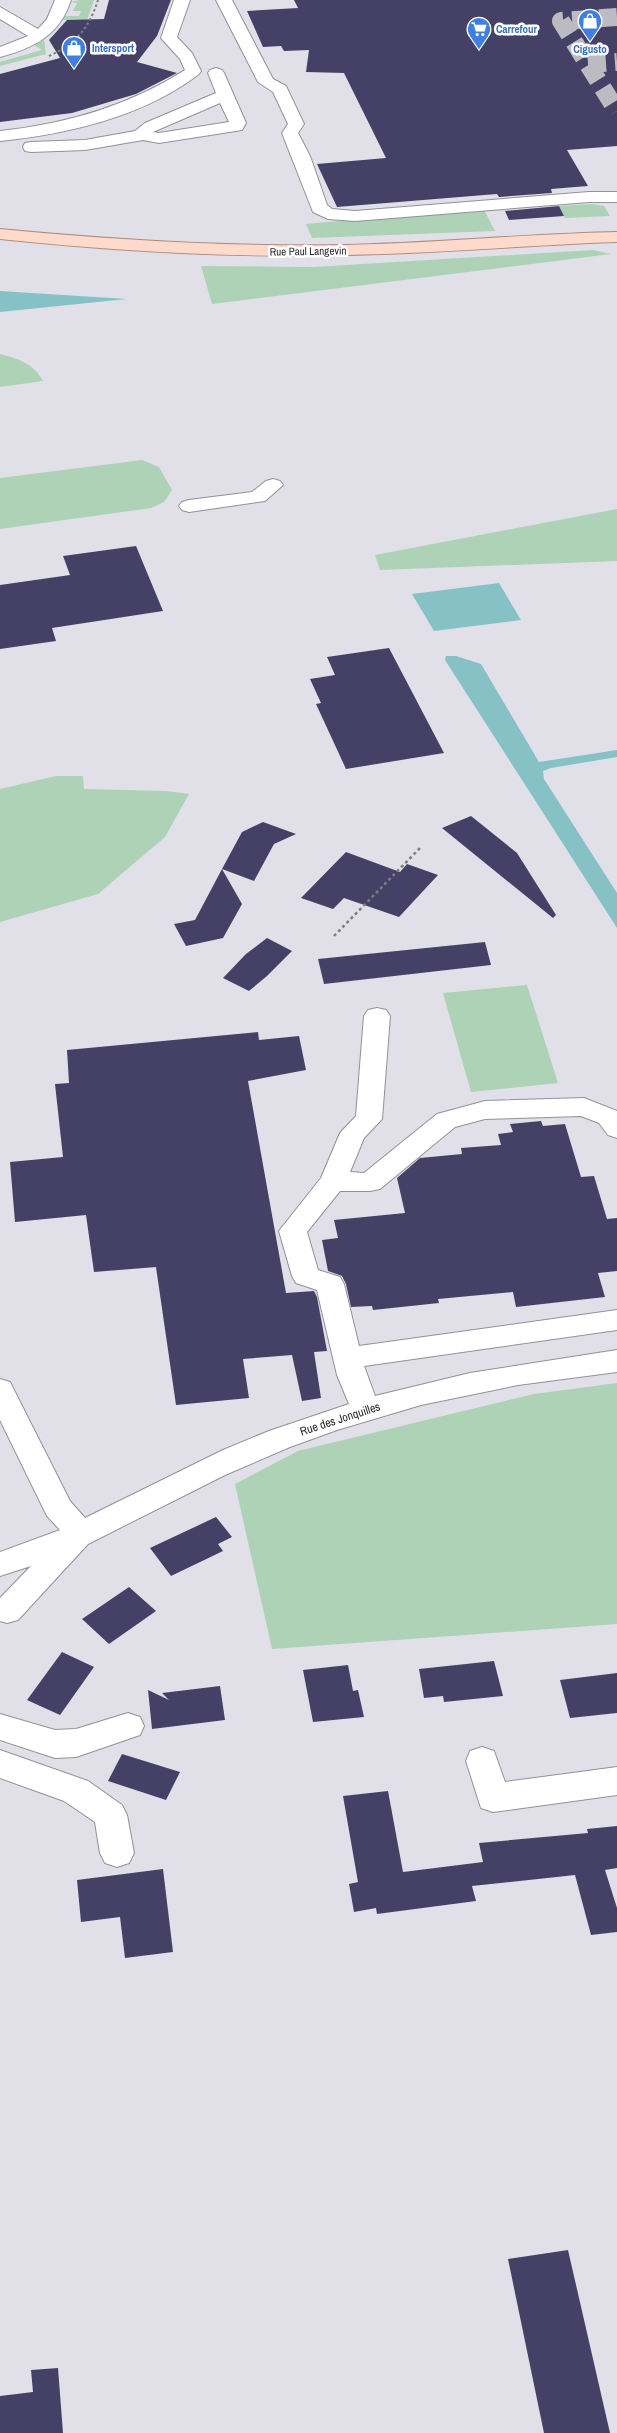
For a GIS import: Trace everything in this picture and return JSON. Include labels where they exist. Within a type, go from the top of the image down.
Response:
[{"type":"main road","name":"Rue Paul Langevin","points":[[0,234],[68,241],[268,251],[346,250],[615,237]]},
{"type":"street","points":[[0,52],[29,43],[41,35],[55,20],[62,0]]},
{"type":"street","points":[[0,136],[53,129],[91,121],[139,102],[189,74],[193,71],[192,64],[185,52],[169,38],[182,0]]},
{"type":"street","points":[[224,0],[266,82],[280,89],[296,124],[290,133],[301,156],[319,208],[328,214],[355,216],[517,203],[543,208],[589,196],[617,197]]},
{"type":"street","points":[[0,12],[34,33],[41,35]]},
{"type":"street","points":[[0,147],[85,144],[143,135],[159,138],[236,126],[238,123],[216,73]]},
{"type":"street","points":[[143,135],[143,131],[150,126],[177,117],[204,102],[226,96]]},
{"type":"street","points":[[517,203],[525,219]]},
{"type":"street","points":[[189,506],[258,497],[273,486]]},
{"type":"street","points":[[366,1409],[352,1375],[330,1284],[306,1276],[293,1231],[333,1182],[353,1132],[369,1119],[378,1016]]},
{"type":"street","points":[[333,1182],[370,1182],[446,1120],[485,1110],[584,1107],[608,1117],[617,1129]]},
{"type":"street","points":[[348,1358],[617,1320]]},
{"type":"street","name":"Rue des Jonquilles","points":[[5,1566],[81,1534],[149,1498],[235,1457],[343,1416],[466,1382],[555,1367],[617,1360]]},
{"type":"street","points":[[0,1390],[58,1508],[81,1534]]},
{"type":"street","name":"Rue des Jonquilles","points":[[2,1610],[81,1534]]},
{"type":"street","points":[[0,1727],[55,1744],[76,1744],[128,1726]]},
{"type":"street","points":[[482,1761],[493,1798],[617,1781]]},
{"type":"street","points":[[0,1764],[76,1791],[110,1815],[117,1853]]},
{"type":"path","points":[[334,936],[420,848]]},
{"type":"green space","points":[[94,0],[85,26],[79,20],[63,20],[65,16],[79,16],[81,11],[73,11],[77,3],[70,2]]},
{"type":"green space","points":[[44,40],[46,54],[0,66],[0,62],[42,50],[34,45]]},
{"type":"green space","points":[[592,204],[604,206],[610,216],[565,218],[559,206]]},
{"type":"green space","points":[[483,208],[495,231],[312,238],[306,224]]},
{"type":"green space","points":[[593,250],[611,254],[212,304],[201,266],[314,267]]},
{"type":"green space","points":[[0,354],[30,366],[43,381],[0,387]]},
{"type":"green space","points":[[142,460],[159,467],[172,490],[164,502],[151,508],[0,529],[0,478]]},
{"type":"green space","points":[[617,509],[617,561],[380,570],[375,555]]},
{"type":"green space","points":[[56,776],[83,776],[84,789],[166,791],[189,794],[165,837],[98,894],[0,922],[0,789]]},
{"type":"green space","points":[[527,985],[558,1083],[471,1092],[443,993]]},
{"type":"green space","points":[[617,1383],[617,1624],[272,1649],[235,1484],[298,1451],[534,1394]]},
{"type":"water","points":[[0,291],[127,299],[0,312]]},
{"type":"water","points":[[499,583],[521,620],[434,631],[412,594]]},
{"type":"water","points":[[446,656],[456,656],[481,664],[539,762],[617,750],[617,757],[543,771],[544,779],[617,893],[617,928],[445,660]]},
{"type":"building","points":[[109,0],[171,0],[157,36],[137,62],[177,73],[136,94],[72,113],[0,122],[0,74],[60,58],[49,40],[67,20],[104,19]]},
{"type":"building","points":[[294,0],[617,0],[617,146],[567,150],[588,186],[551,189],[552,193],[499,197],[497,194],[337,207],[317,164],[386,158],[344,73],[306,72],[309,50],[284,51],[281,46],[263,47],[247,11],[298,8]]},
{"type":"building","points":[[559,206],[564,216],[509,220],[505,211]]},
{"type":"building","points":[[136,546],[163,611],[52,628],[56,641],[0,649],[0,585],[70,575],[63,556]]},
{"type":"building","points":[[389,648],[444,753],[346,769],[316,704],[321,703],[310,679],[335,675],[327,657]]},
{"type":"building","points":[[471,816],[517,853],[556,915],[553,918],[442,828]]},
{"type":"building","points":[[263,822],[296,834],[274,844],[254,881],[222,869],[242,832]]},
{"type":"building","points":[[346,852],[400,872],[407,864],[438,875],[399,917],[344,898],[333,909],[301,898]]},
{"type":"building","points":[[222,869],[242,904],[223,938],[186,946],[174,924],[195,920]]},
{"type":"building","points":[[267,938],[292,951],[249,991],[223,978],[246,954]]},
{"type":"building","points":[[485,942],[491,965],[324,984],[318,959]]},
{"type":"building","points":[[258,1032],[259,1040],[299,1036],[306,1070],[248,1081],[286,1293],[314,1291],[317,1297],[327,1351],[314,1352],[321,1398],[302,1401],[292,1355],[243,1359],[249,1398],[176,1405],[156,1267],[94,1272],[86,1215],[15,1222],[10,1162],[63,1157],[55,1084],[69,1083],[67,1050]]},
{"type":"building","points":[[541,1121],[543,1126],[565,1124],[581,1177],[594,1176],[607,1219],[617,1218],[617,1271],[598,1273],[605,1297],[516,1307],[513,1292],[438,1299],[439,1303],[373,1310],[372,1306],[351,1307],[346,1284],[342,1276],[328,1271],[322,1240],[338,1238],[334,1220],[405,1213],[397,1178],[420,1158],[462,1154],[461,1148],[501,1145],[498,1134],[513,1132],[510,1124]]},
{"type":"building","points":[[216,1517],[232,1537],[218,1544],[223,1551],[171,1576],[150,1548]]},
{"type":"building","points":[[129,1587],[156,1611],[109,1644],[82,1619]]},
{"type":"building","points":[[62,1652],[94,1667],[60,1715],[27,1700]]},
{"type":"building","points":[[494,1661],[503,1696],[444,1702],[443,1696],[424,1698],[419,1669]]},
{"type":"building","points":[[348,1665],[353,1691],[358,1690],[364,1717],[313,1722],[303,1670]]},
{"type":"building","points":[[617,1673],[617,1713],[570,1718],[560,1680]]},
{"type":"building","points":[[220,1686],[225,1720],[152,1729],[148,1690],[169,1700],[162,1693]]},
{"type":"building","points":[[122,1754],[180,1772],[166,1800],[108,1781]]},
{"type":"building","points":[[388,1791],[403,1872],[483,1862],[479,1843],[588,1833],[587,1829],[617,1826],[617,1868],[605,1870],[617,1908],[617,1932],[591,1935],[575,1875],[472,1886],[476,1901],[377,1914],[376,1908],[354,1912],[349,1884],[358,1882],[343,1796]]},
{"type":"building","points":[[163,1869],[173,1952],[125,1958],[120,1917],[81,1922],[77,1880]]},
{"type":"building","points":[[568,2250],[610,2433],[544,2433],[508,2259]]},
{"type":"building","points":[[58,2368],[63,2433],[0,2433],[0,2396],[33,2392],[31,2370]]},
{"type":"tunnel","points":[[617,17],[561,21],[617,111]]},
{"type":"tunnel","points":[[588,64],[617,62]]},
{"type":"place","name":"Cigusto","points":[[590,42]]},
{"type":"place","name":"Carrefour","points":[[479,50]]},
{"type":"place","name":"Intersport","points":[[74,69]]}]
